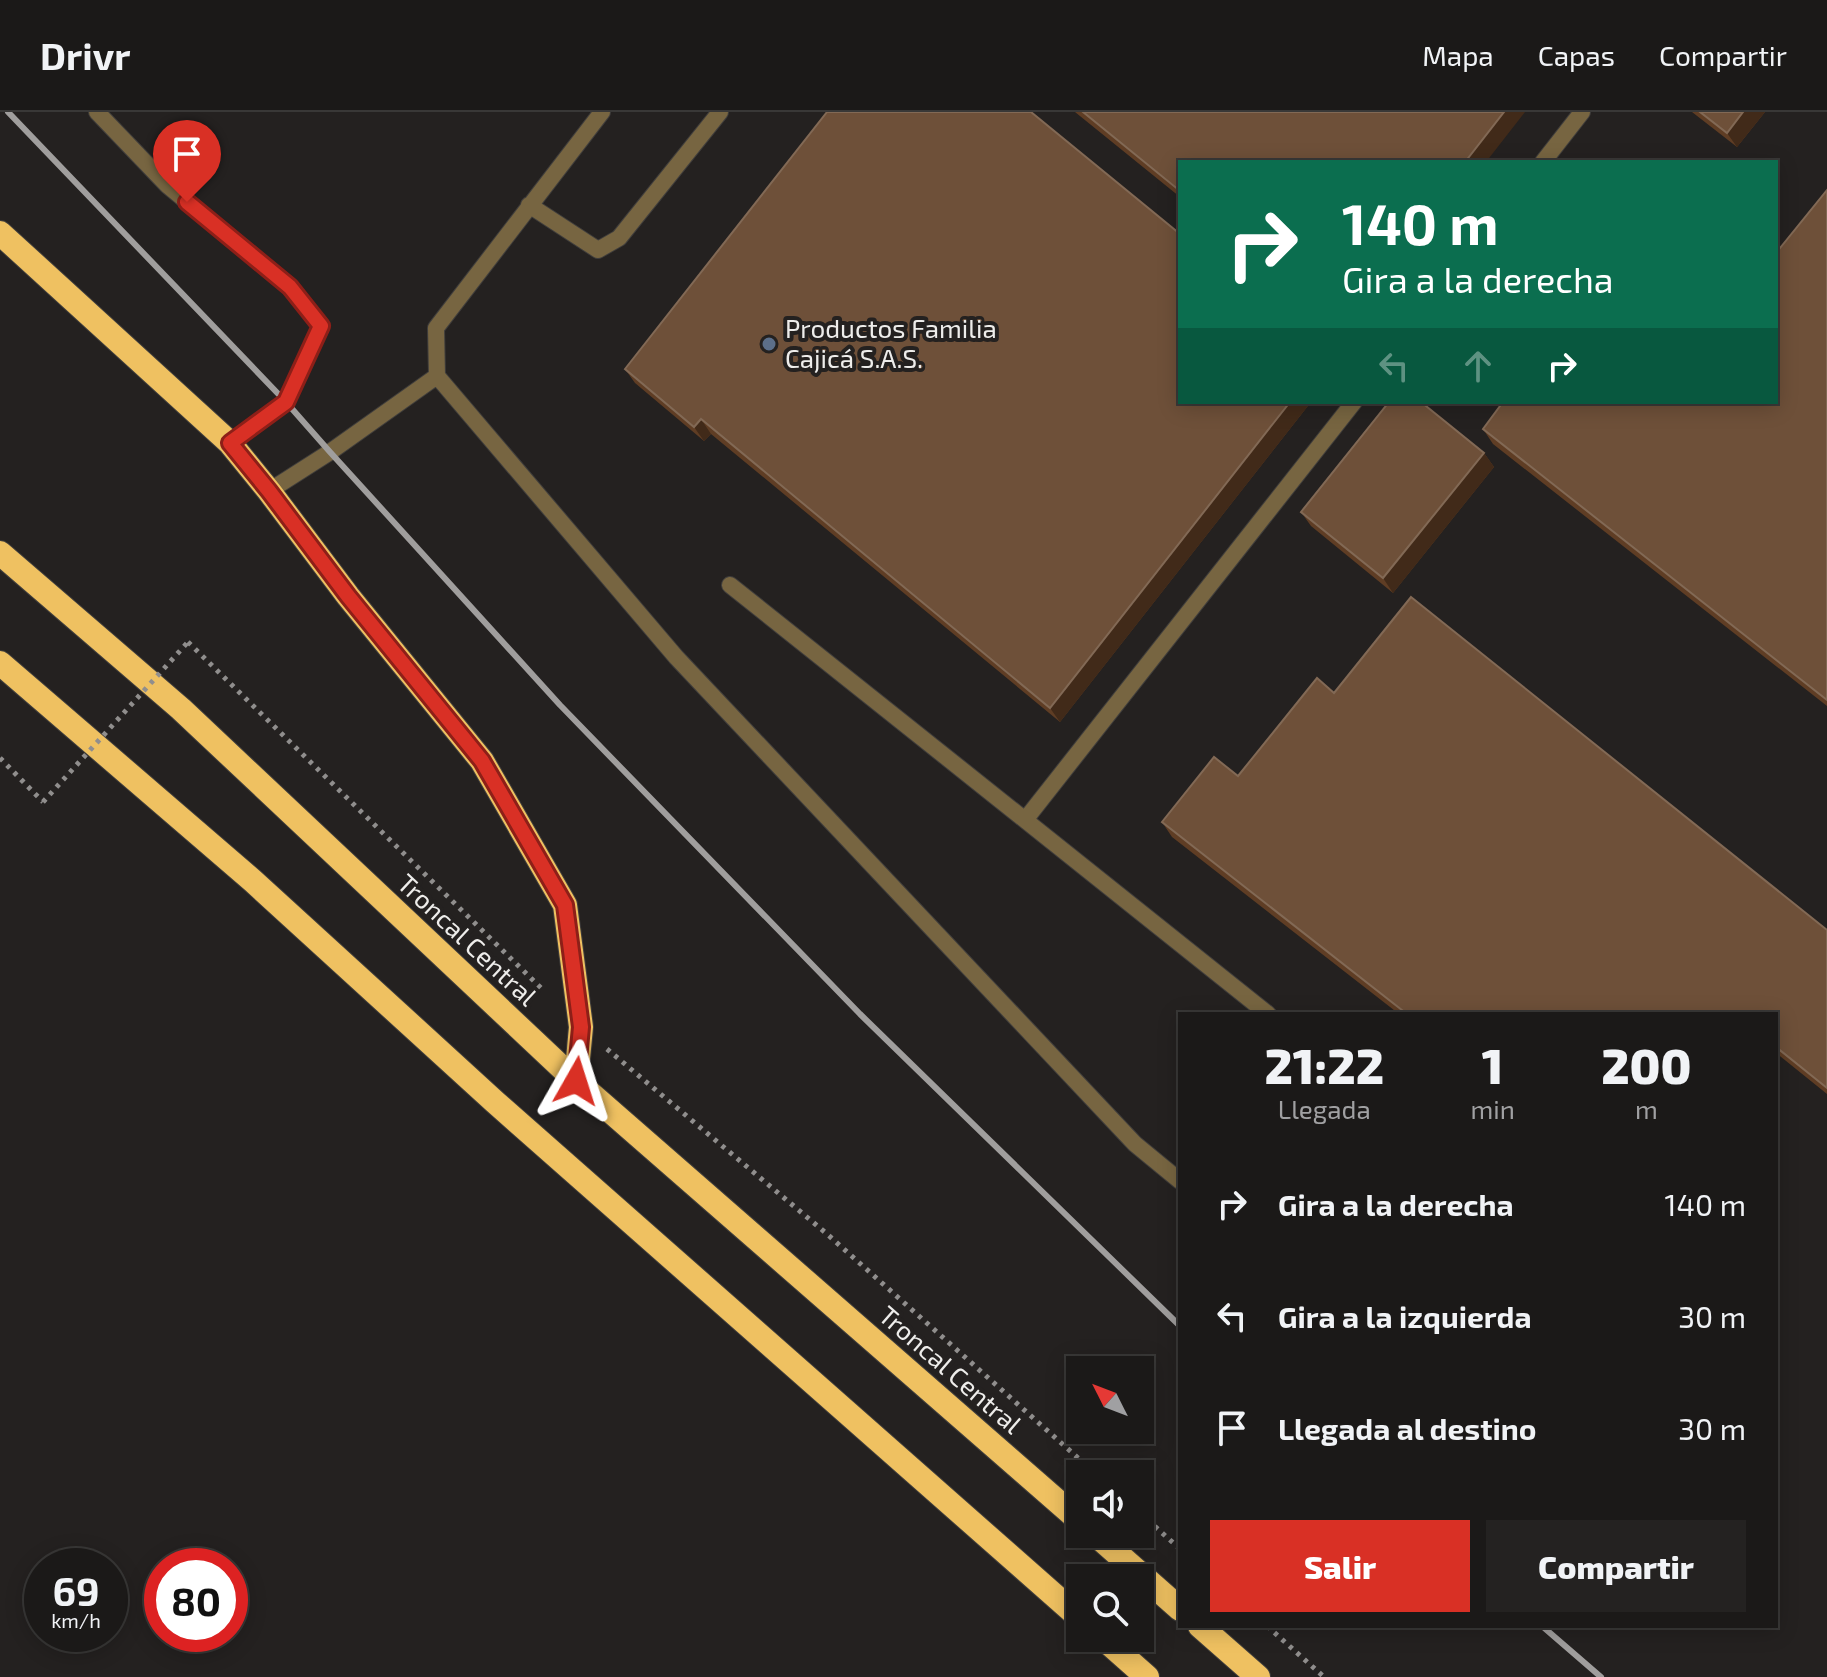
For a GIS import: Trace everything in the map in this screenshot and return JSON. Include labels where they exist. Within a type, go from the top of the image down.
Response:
[{"type":"highway","points":[[0,233],[230,443],[348,596],[482,761],[565,905],[581,1027],[576,1081]]},
{"type":"highway","name":"Troncal Central","points":[[0,553],[181,709],[576,1081],[1066,1509]]},
{"type":"highway","points":[[0,663],[253,881],[495,1102],[1066,1606]]},
{"type":"highway","points":[[1111,1548],[1178,1607]]},
{"type":"highway","points":[[1202,1628],[1258,1677]]},
{"type":"highway","points":[[1119,1652],[1147,1677]]},
{"type":"lane","points":[[97,112],[167,185],[290,287],[321,326],[286,402],[230,443]]},
{"type":"lane","points":[[602,112],[436,328],[437,376],[676,657],[1135,1144],[1178,1179]]},
{"type":"lane","points":[[529,205],[598,250],[619,238],[720,112]]},
{"type":"lane","points":[[1545,160],[1582,112]]},
{"type":"lane","points":[[269,491],[437,376]]},
{"type":"lane","points":[[1025,820],[1352,404]]},
{"type":"lane","points":[[730,585],[1265,1012]]},
{"type":"path","points":[[0,758],[43,802],[188,642],[581,1027],[827,1234],[1080,1460]]},
{"type":"path","points":[[1154,1526],[1178,1547]]},
{"type":"path","points":[[1269,1628],[1324,1677]]},
{"type":"building","points":[[827,112],[1031,112],[1178,232],[1178,404],[1288,404],[1050,708],[701,419],[694,427],[625,369]]},
{"type":"building","points":[[1083,112],[1504,112],[1467,160],[1178,160],[1178,189]]},
{"type":"building","points":[[1700,112],[1743,112],[1727,133]]},
{"type":"building","points":[[1827,190],[1827,700],[1483,429],[1502,404],[1778,404],[1778,251]]},
{"type":"building","points":[[1387,404],[1423,404],[1484,453],[1383,578],[1301,512]]},
{"type":"building","points":[[1411,597],[1827,930],[1827,1088],[1778,1049],[1778,1012],[1404,1012],[1162,822],[1214,757],[1238,776],[1317,678],[1334,693]]},
{"type":"railway","points":[[8,112],[286,402],[560,705],[860,1014],[1178,1324]]},
{"type":"railway","points":[[1544,1628],[1601,1677]]},
{"type":"place","name":"Productos Familia Cajicá S.A.S.","points":[[769,344]]},
{"type":"route","points":[[187,202],[290,287],[321,326],[286,402],[230,443],[348,596],[482,761],[565,905],[581,1027],[576,1081]]}]
